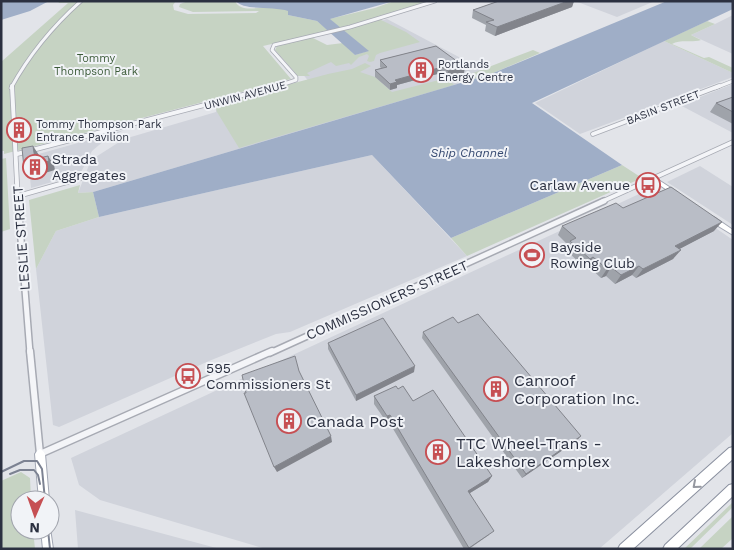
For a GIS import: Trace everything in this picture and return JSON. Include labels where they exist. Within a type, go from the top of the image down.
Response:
[{"type":"highway","points":[[624,549],[733,452]]},
{"type":"highway","points":[[669,549],[733,488]]},
{"type":"main road","points":[[654,179],[682,198]]},
{"type":"main road","points":[[703,212],[733,233]]},
{"type":"main road","name":"LESLIE STREET","points":[[40,454],[43,490]]},
{"type":"street","name":"LESLIE STREET","points":[[40,454],[21,252],[11,88],[20,72],[47,37],[81,1]]},
{"type":"street","name":"UNWIN AVENUE","points":[[16,154],[290,83],[296,80],[296,77],[272,50],[272,47],[277,43],[342,29],[435,1]]},
{"type":"street","name":"BASIN STREET","points":[[593,134],[733,81]]},
{"type":"street","name":"COMMISSIONERS STREET","points":[[40,454],[314,333],[733,142]]},
{"type":"street","points":[[18,196],[81,178]]},
{"type":"shaded area","points":[[575,1],[655,1],[617,17]]},
{"type":"shaded area","points":[[733,15],[733,54],[691,35],[715,24]]},
{"type":"shaded area","name":"Portlands Energy Centre","points":[[387,19],[491,74],[93,192],[78,193],[91,160],[124,139],[216,112],[216,108],[310,83],[292,61],[318,46],[351,51],[355,55],[368,51],[345,32]]},
{"type":"shaded area","points":[[664,41],[733,73],[733,77],[580,134],[535,103]]},
{"type":"shaded area","points":[[733,84],[733,133],[680,105]]},
{"type":"shaded area","points":[[124,130],[105,140],[92,151],[80,174],[31,188],[28,157]]},
{"type":"shaded area","points":[[372,155],[467,256],[290,332],[276,334],[209,361],[59,427],[53,425],[36,269],[56,231],[99,217]]},
{"type":"shaded area","points":[[700,166],[733,187],[733,225],[667,182]]},
{"type":"shaded area","points":[[652,188],[657,188],[733,240],[733,433],[599,549],[266,549],[100,500],[79,485],[71,458]]},
{"type":"shaded area","points":[[75,510],[220,549],[78,549]]},
{"type":"green space","name":"Tommy Thompson Park","points":[[58,1],[176,1],[173,5],[174,10],[188,14],[256,13],[259,11],[193,12],[179,7],[180,4],[188,1],[235,1],[238,5],[246,8],[272,7],[288,10],[288,15],[317,21],[329,31],[263,46],[291,79],[4,154],[4,151],[1,151],[1,62],[68,3],[59,3]]},
{"type":"green space","points":[[394,1],[431,1],[340,28],[329,19],[375,8]]},
{"type":"green space","points":[[379,19],[406,32],[420,42],[380,53],[376,55],[374,61],[370,62],[367,61],[369,56],[367,54],[359,57],[351,65],[349,63],[336,66],[331,62],[307,73],[310,76],[298,76],[275,50],[278,44],[311,37],[327,45],[343,43],[355,55],[368,51],[342,29]]},
{"type":"green space","points":[[707,21],[715,24],[691,35],[701,40],[672,44],[733,68],[733,73],[664,41]]},
{"type":"green space","points":[[533,50],[540,53],[491,74],[473,79],[468,75]]},
{"type":"green space","points":[[365,63],[371,66],[360,72],[375,77],[392,92],[439,80],[441,82],[449,80],[454,85],[239,148],[217,112],[216,108],[230,104],[231,100],[352,69]]},
{"type":"green space","points":[[6,158],[10,229],[1,232],[1,159]]},
{"type":"green space","points":[[622,165],[642,178],[467,256],[451,238]]},
{"type":"green space","points":[[80,185],[78,193],[93,192],[99,217],[56,231],[36,269],[29,200]]},
{"type":"green space","points":[[21,472],[30,478],[31,490],[10,490],[10,540],[34,540],[35,549],[1,549],[1,481]]},
{"type":"green space","points":[[733,502],[733,507],[690,549],[684,549]]},
{"type":"green space","points":[[733,516],[733,538],[721,549],[699,549]]},
{"type":"water","points":[[1,1],[49,1],[30,11],[1,20]]},
{"type":"water","points":[[236,1],[394,1],[330,19],[369,51],[355,55],[317,21],[288,15],[288,11],[245,6]]},
{"type":"water","name":"Ship Channel","points":[[667,1],[733,1],[733,9],[532,103],[622,165],[451,238],[372,155],[99,217],[93,192],[491,74]]},
{"type":"building","points":[[499,1],[568,1],[497,27],[486,22],[494,20],[473,10]]},
{"type":"building","name":"Portlands Energy Centre","points":[[436,46],[465,67],[448,71],[442,67],[395,80],[397,82],[390,84],[375,70],[387,67],[380,60]]},
{"type":"building","points":[[733,97],[733,112],[716,103]]},
{"type":"building","points":[[20,122],[21,132],[17,133],[16,123]]},
{"type":"building","points":[[33,146],[35,159],[48,156],[49,161],[24,168],[22,148]]},
{"type":"building","points":[[671,187],[722,222],[675,246],[681,250],[643,269],[639,266],[621,275],[611,267],[607,269],[593,257],[590,259],[570,241],[576,238],[562,226],[616,203],[623,208]]},
{"type":"building","name":"Canroof Corporation Inc.","points":[[478,314],[581,436],[526,474],[423,332],[453,317],[458,323]]},
{"type":"building","points":[[383,318],[415,366],[356,395],[328,343]]},
{"type":"building","name":"Canada Post","points":[[295,356],[299,371],[331,436],[274,467],[244,393],[246,393],[242,375]]},
{"type":"building","name":"TTC Wheel-Trans - Lakeshore Complex","points":[[396,386],[398,389],[403,386],[413,401],[433,390],[492,476],[468,491],[494,531],[469,548],[390,415],[387,416],[374,396]]},
{"type":"tram line","points":[[1,472],[24,461],[37,461],[42,469],[44,490]]},
{"type":"tram line","points":[[10,474],[20,470],[34,470],[38,475],[40,484]]},
{"type":"tram line","points":[[49,540],[50,549]]},
{"type":"place","name":"Portlands Energy Centre","points":[[421,70]]},
{"type":"place","name":"Tommy Thompson Park Entrance Pavilion","points":[[19,130]]},
{"type":"place","name":"Strada Aggregates","points":[[35,167]]},
{"type":"place","name":"Carlaw Avenue","points":[[648,185]]},
{"type":"place","name":"Bayside Rowing Club","points":[[532,255]]},
{"type":"place","name":"595 Commissioners St","points":[[188,376]]},
{"type":"place","name":"Canroof Corporation Inc.","points":[[496,389]]},
{"type":"place","name":"Canada Post","points":[[289,421]]},
{"type":"place","name":"TTC Wheel-Trans - Lakeshore Complex","points":[[438,452]]}]
